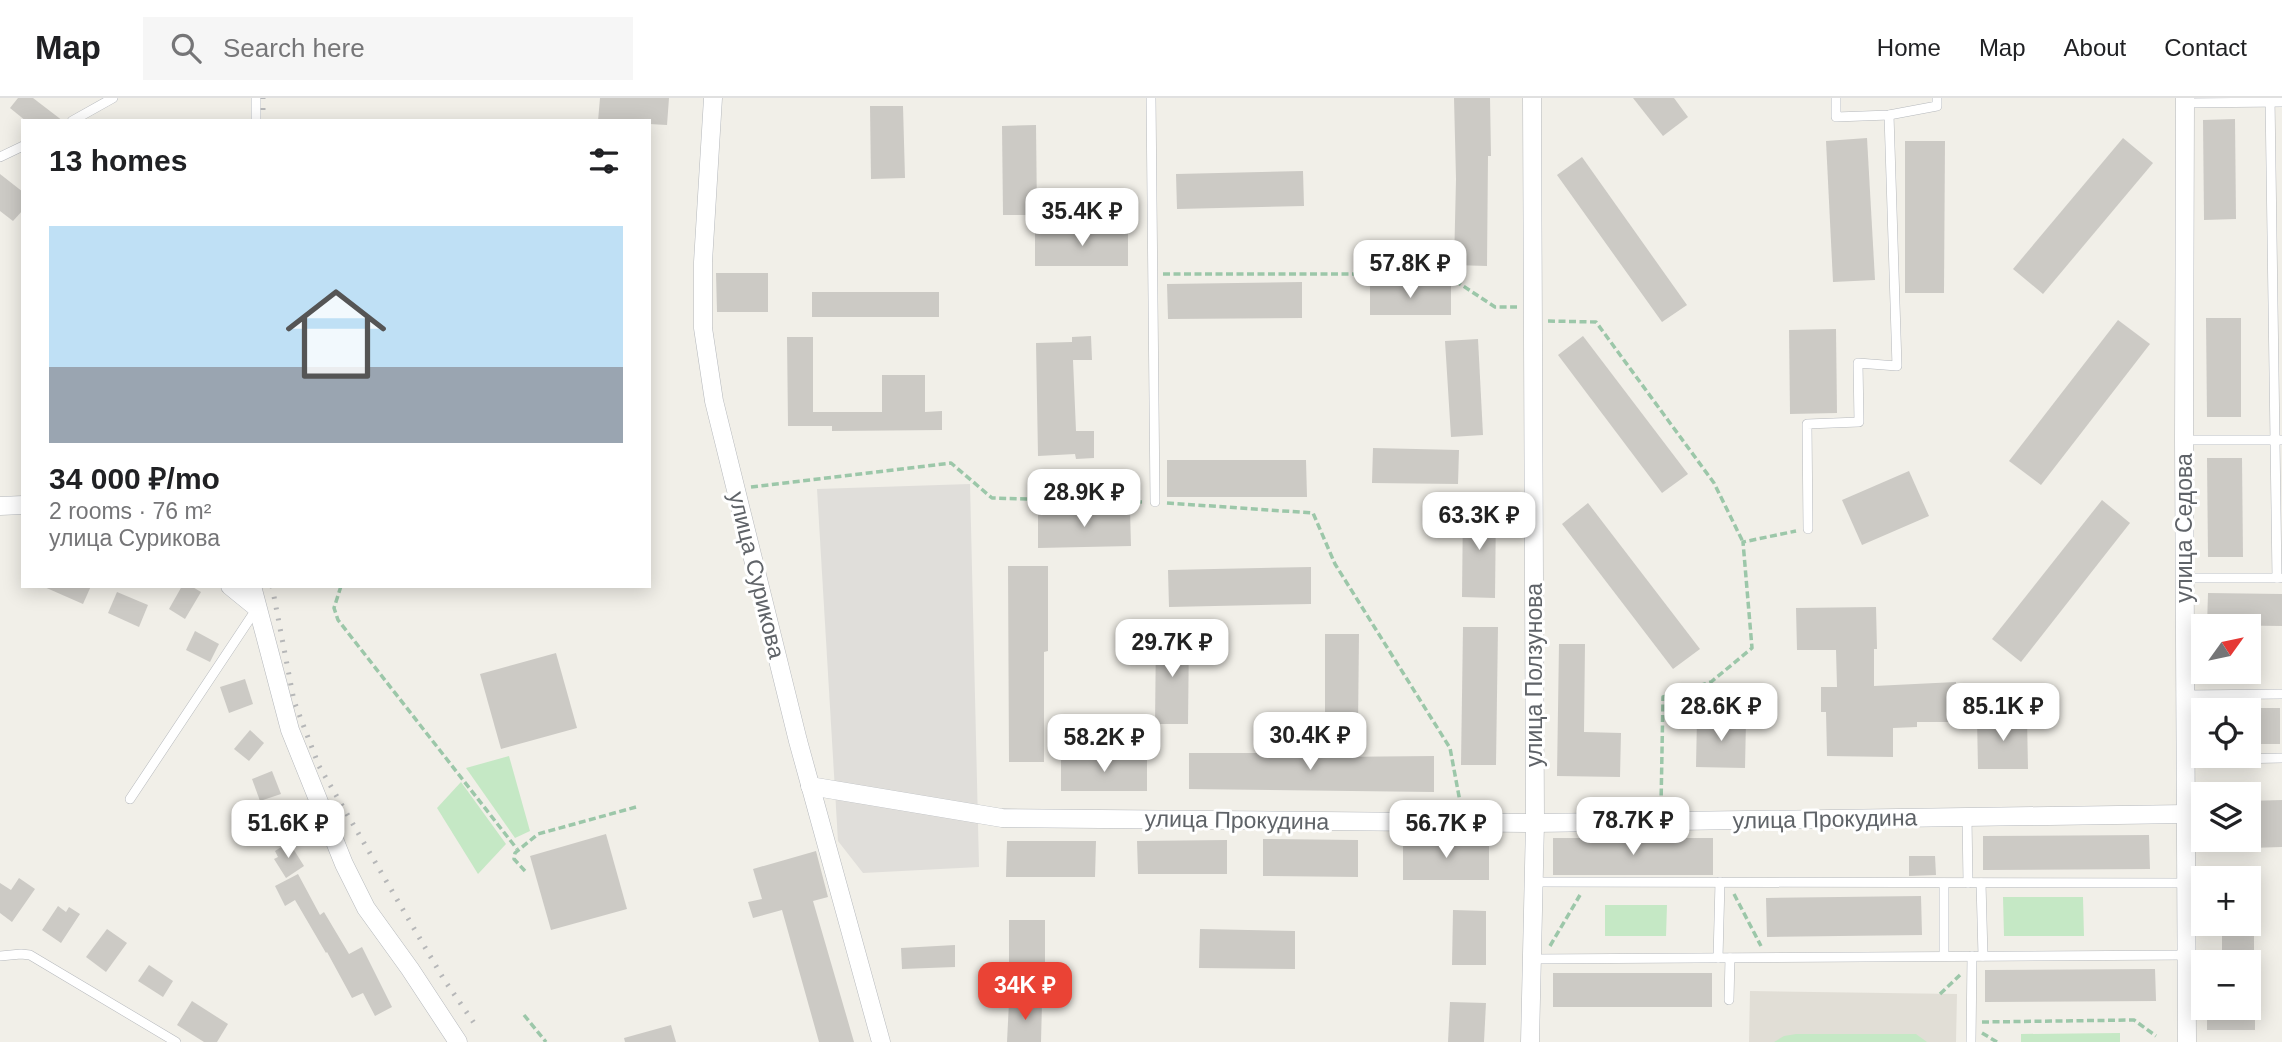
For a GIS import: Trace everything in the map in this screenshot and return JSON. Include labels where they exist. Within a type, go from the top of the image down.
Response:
[{"type":"street","name":"улица Сурикова","points":[[713,98],[703,262],[702,328],[714,401],[810,786],[881,1042]]},
{"type":"street","name":"улица Ползунова","points":[[1530,1042],[1537,959],[1534,882],[1532,98]]},
{"type":"street","name":"улица Седова","points":[[2185,100],[2187,1042]]},
{"type":"street","points":[[0,506],[21,505]]},
{"type":"street","points":[[232,588],[257,608]]},
{"type":"street","points":[[252,588],[290,730],[347,872],[366,908],[458,1042]]},
{"type":"street","name":"улица Прокудина","points":[[810,786],[1002,818],[1535,823],[2186,814]]},
{"type":"lane","points":[[76,119],[113,98]]},
{"type":"lane","points":[[256,98],[256,119]]},
{"type":"lane","points":[[1151,98],[1155,502]]},
{"type":"lane","points":[[1836,98],[1836,117],[1889,115],[1937,106],[1937,98]]},
{"type":"lane","points":[[2185,100],[2282,102]]},
{"type":"lane","points":[[2185,578],[2280,578],[2270,100]]},
{"type":"lane","points":[[1808,529],[1807,424],[1859,422],[1858,363],[1897,366],[1889,115]]},
{"type":"lane","points":[[0,157],[21,147]]},
{"type":"lane","points":[[2184,440],[2279,440]]},
{"type":"lane","points":[[130,799],[257,608]]},
{"type":"lane","points":[[2185,695],[2282,694]]},
{"type":"lane","points":[[2186,760],[2282,758]]},
{"type":"lane","points":[[1967,817],[1968,883]]},
{"type":"lane","points":[[1534,882],[2186,883]]},
{"type":"lane","points":[[1718,958],[1724,882]]},
{"type":"lane","points":[[1944,883],[1944,956]]},
{"type":"lane","points":[[1981,883],[1983,956]]},
{"type":"lane","points":[[0,956],[30,955],[176,1042]]},
{"type":"lane","points":[[1537,959],[1944,956],[1972,960],[1983,956],[2187,955]]},
{"type":"lane","points":[[1729,1000],[1730,958]]},
{"type":"lane","points":[[1971,1042],[1972,960]]},
{"type":"path","points":[[1153,274],[1445,274],[1495,307],[1596,322],[1714,482],[1743,542],[1752,648],[1711,682],[1663,697],[1661,821]]},
{"type":"path","points":[[735,489],[951,463],[992,498],[1155,502],[1313,513],[1335,564],[1450,748],[1464,822]]},
{"type":"path","points":[[1743,542],[1808,529]]},
{"type":"path","points":[[340,588],[334,608],[338,620],[517,849]]},
{"type":"path","points":[[525,871],[514,859],[517,849],[538,834],[636,807]]},
{"type":"path","points":[[1537,959],[1588,882]]},
{"type":"path","points":[[1724,882],[1767,958]]},
{"type":"path","points":[[1940,994],[1972,960]]},
{"type":"path","points":[[524,1015],[546,1042]]},
{"type":"path","points":[[1971,1026],[1984,1021],[2134,1020],[2157,1036]]},
{"type":"path","points":[[1971,1026],[1997,1042]]},
{"type":"shaded area","points":[[970,484],[979,867],[863,873],[838,841],[817,489]]},
{"type":"shaded area","points":[[1750,991],[1957,994],[1956,1042],[1749,1042]]},
{"type":"green space","points":[[509,756],[530,831],[515,838],[466,768]]},
{"type":"green space","points":[[461,782],[506,844],[478,874],[437,808]]},
{"type":"green space","points":[[2003,897],[2083,897],[2084,936],[2004,936]]},
{"type":"green space","points":[[1605,905],[1667,905],[1666,936],[1605,936]]},
{"type":"green space","points":[[2120,1033],[2120,1042],[2021,1042],[2021,1034]]},
{"type":"green space","points":[[1916,1034],[1927,1042],[1774,1042],[1784,1036]]},
{"type":"building","points":[[18,98],[33,98],[60,119],[24,119],[10,108]]},
{"type":"building","points":[[600,98],[669,98],[667,125],[651,124],[651,119],[598,119]]},
{"type":"building","points":[[1454,98],[1490,98],[1487,266],[1454,265]]},
{"type":"building","points":[[1633,98],[1674,98],[1688,117],[1663,136]]},
{"type":"building","points":[[870,106],[903,106],[905,178],[871,179]]},
{"type":"building","points":[[2235,119],[2236,219],[2204,220],[2203,120]]},
{"type":"building","points":[[1036,125],[1037,215],[1003,215],[1002,126]]},
{"type":"building","points":[[1867,138],[1875,280],[1833,282],[1826,141]]},
{"type":"building","points":[[2123,138],[2153,163],[2043,294],[2013,269]]},
{"type":"building","points":[[1905,141],[1945,141],[1944,293],[1905,293]]},
{"type":"building","points":[[1582,157],[1687,305],[1662,322],[1557,175]]},
{"type":"building","points":[[1303,171],[1304,206],[1177,209],[1176,174]]},
{"type":"building","points":[[0,174],[21,190],[21,212],[13,221],[0,211]]},
{"type":"building","points":[[1035,230],[1128,230],[1128,266],[1035,266]]},
{"type":"building","points":[[716,273],[768,273],[768,312],[717,312]]},
{"type":"building","points":[[1302,282],[1302,318],[1168,319],[1167,284]]},
{"type":"building","points":[[1370,286],[1451,286],[1451,315],[1370,315]]},
{"type":"building","points":[[812,292],[939,292],[939,317],[812,317]]},
{"type":"building","points":[[2206,318],[2241,318],[2241,417],[2207,417]]},
{"type":"building","points":[[2118,320],[2150,344],[2041,485],[2009,461]]},
{"type":"building","points":[[1836,329],[1837,413],[1790,414],[1789,330]]},
{"type":"building","points":[[1091,336],[1092,360],[1073,360],[1076,431],[1094,431],[1094,458],[1076,459],[1075,454],[1038,456],[1036,343],[1072,342],[1072,337]]},
{"type":"building","points":[[1583,336],[1688,474],[1662,493],[1558,355]]},
{"type":"building","points":[[787,337],[813,337],[813,412],[882,412],[882,375],[925,375],[925,412],[942,411],[942,430],[832,431],[832,426],[788,426]]},
{"type":"building","points":[[1478,339],[1483,435],[1451,437],[1445,341]]},
{"type":"building","points":[[1373,448],[1459,450],[1458,484],[1372,483]]},
{"type":"building","points":[[2207,458],[2242,458],[2243,557],[2208,557]]},
{"type":"building","points":[[1167,460],[1306,460],[1307,497],[1167,497]]},
{"type":"building","points":[[1909,471],[1929,516],[1862,545],[1842,500]]},
{"type":"building","points":[[2102,500],[2130,523],[2021,662],[1992,639]]},
{"type":"building","points":[[1588,503],[1700,649],[1673,669],[1562,524]]},
{"type":"building","points":[[1463,505],[1496,506],[1495,598],[1462,597]]},
{"type":"building","points":[[1130,510],[1131,546],[1038,548],[1038,512]]},
{"type":"building","points":[[1008,566],[1048,566],[1048,651],[1044,652],[1044,762],[1009,762]]},
{"type":"building","points":[[1311,567],[1311,604],[1169,607],[1168,570]]},
{"type":"building","points":[[47,588],[90,588],[83,604]]},
{"type":"building","points":[[181,588],[194,588],[201,592],[185,619],[169,609]]},
{"type":"building","points":[[117,592],[148,605],[139,627],[108,613]]},
{"type":"building","points":[[2208,593],[2282,594],[2282,626],[2261,626],[2261,614],[2207,614]]},
{"type":"building","points":[[1876,607],[1874,686],[1956,682],[1957,722],[1917,722],[1917,727],[1893,728],[1893,757],[1827,756],[1826,712],[1821,712],[1821,687],[1837,687],[1836,650],[1797,650],[1796,608]]},
{"type":"building","points":[[1463,627],[1498,627],[1496,765],[1461,765]]},
{"type":"building","points":[[195,631],[219,644],[210,662],[186,650]]},
{"type":"building","points":[[1156,633],[1189,634],[1188,724],[1155,724]]},
{"type":"building","points":[[1325,634],[1359,634],[1358,726],[1325,725]]},
{"type":"building","points":[[1559,644],[1585,644],[1584,732],[1621,733],[1620,777],[1557,776]]},
{"type":"building","points":[[556,653],[577,728],[501,749],[480,674]]},
{"type":"building","points":[[245,679],[253,704],[229,713],[220,687]]},
{"type":"building","points":[[2261,708],[2280,708],[2280,744],[2261,744]]},
{"type":"building","points":[[2027,717],[2028,769],[1978,769],[1977,718]]},
{"type":"building","points":[[1697,718],[1746,720],[1745,768],[1696,767]]},
{"type":"building","points":[[250,730],[264,743],[249,761],[234,749]]},
{"type":"building","points":[[1189,753],[1330,753],[1330,757],[1434,756],[1434,792],[1189,789]]},
{"type":"building","points":[[1061,757],[1147,758],[1147,791],[1061,791]]},
{"type":"building","points":[[272,771],[281,794],[260,801],[252,779]]},
{"type":"building","points":[[2282,800],[2282,847],[2261,848],[2261,801]]},
{"type":"building","points":[[606,834],[627,909],[551,930],[530,856]]},
{"type":"building","points":[[2149,835],[2150,869],[1983,870],[1983,836]]},
{"type":"building","points":[[1553,838],[1713,838],[1713,875],[1553,875]]},
{"type":"building","points":[[1263,839],[1358,840],[1358,877],[1263,876]]},
{"type":"building","points":[[1227,840],[1227,874],[1138,874],[1137,841]]},
{"type":"building","points":[[1403,840],[1489,840],[1489,880],[1403,880]]},
{"type":"building","points":[[1007,841],[1096,841],[1095,877],[1006,877]]},
{"type":"building","points":[[289,842],[304,866],[286,878],[274,859],[278,857],[275,851]]},
{"type":"building","points":[[816,851],[828,897],[813,901],[854,1042],[819,1042],[782,910],[753,918],[748,902],[762,899],[753,869]]},
{"type":"building","points":[[1909,856],[1935,856],[1936,875],[1909,876]]},
{"type":"building","points":[[298,874],[320,915],[324,912],[349,954],[362,947],[392,1007],[375,1016],[363,993],[352,998],[295,900],[285,906],[275,886]]},
{"type":"building","points":[[19,878],[35,889],[12,922],[0,913],[0,883],[11,890]]},
{"type":"building","points":[[1921,896],[1922,935],[1767,937],[1766,898]]},
{"type":"building","points":[[58,906],[66,912],[69,907],[80,914],[61,943],[42,930]]},
{"type":"building","points":[[1453,910],[1486,911],[1486,965],[1452,965]]},
{"type":"building","points":[[1009,920],[1045,920],[1045,970],[1009,970]]},
{"type":"building","points":[[107,929],[127,943],[106,972],[86,957]]},
{"type":"building","points":[[1200,929],[1295,931],[1295,969],[1199,968]]},
{"type":"building","points":[[2222,936],[2254,936],[2254,950],[2222,950]]},
{"type":"building","points":[[955,945],[955,967],[902,969],[901,948]]},
{"type":"building","points":[[149,965],[173,981],[163,997],[138,981]]},
{"type":"building","points":[[2155,969],[2156,1001],[1985,1002],[1985,970]]},
{"type":"building","points":[[1553,973],[1712,973],[1712,1007],[1553,1007]]},
{"type":"building","points":[[192,1001],[228,1024],[217,1042],[204,1042],[177,1025]]},
{"type":"building","points":[[1009,1002],[1042,1003],[1041,1042],[1007,1042]]},
{"type":"building","points":[[1450,1002],[1486,1003],[1484,1042],[1448,1042]]},
{"type":"building","points":[[2207,1020],[2255,1020],[2255,1030],[2207,1030]]},
{"type":"building","points":[[671,1025],[676,1042],[625,1042],[624,1038]]},
{"type":"railway","points":[[263,98],[263,119]]},
{"type":"railway","points":[[272,588],[294,701],[319,766],[443,978],[474,1023]]}]
